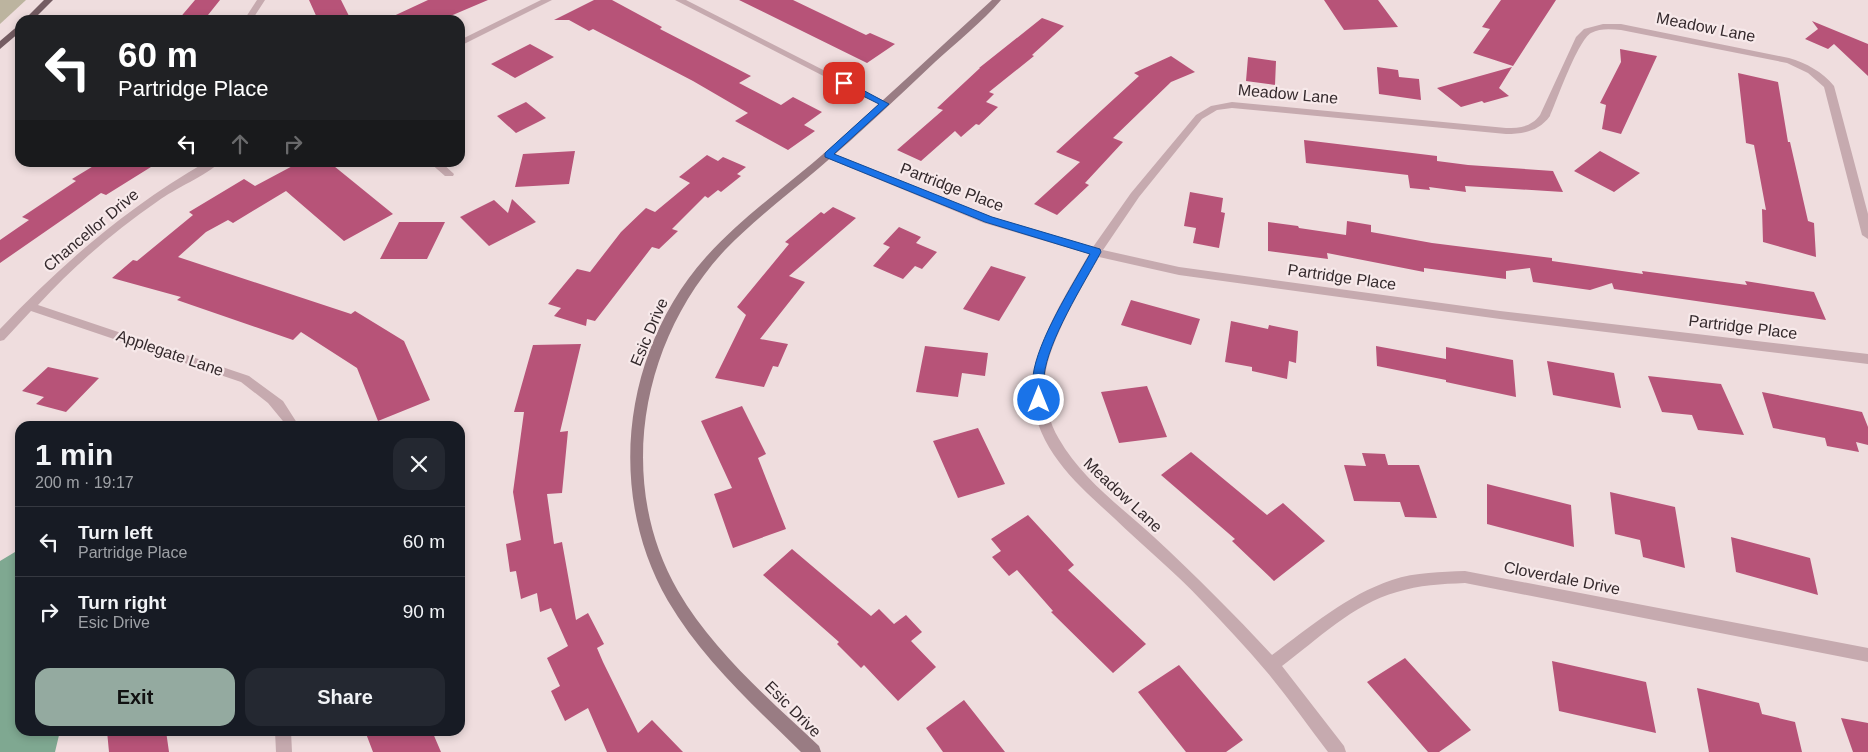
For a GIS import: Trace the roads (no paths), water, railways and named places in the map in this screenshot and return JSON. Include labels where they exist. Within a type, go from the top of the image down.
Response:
[{"type":"main road","points":[[33,15],[49,0]]},
{"type":"main road","points":[[0,46],[15,32]]},
{"type":"street","points":[[251,15],[261,0]]},
{"type":"street","points":[[465,41],[548,0]]},
{"type":"street","points":[[679,0],[885,104]]},
{"type":"street","name":"Esic Drive","points":[[813,752],[758,698],[706,642],[684,613],[661,574],[646,533],[637,494],[634,454],[638,417],[651,364],[666,327],[685,293],[708,262],[735,234],[828,155],[997,0]]},
{"type":"street","name":"Meadow Lane","points":[[1338,752],[1270,665],[1206,595],[1073,471],[1054,443],[1045,424],[1039,400],[1039,376],[1044,354],[1066,305],[1096,252],[1135,195],[1207,110],[1219,106],[1232,105],[1506,131],[1528,129],[1540,124],[1545,116],[1578,39],[1584,32],[1606,26],[1621,27],[1774,57],[1806,68],[1821,77],[1829,86],[1868,234]]},
{"type":"street","name":"Partridge Place","points":[[828,155],[988,220],[1096,252],[1179,271],[1500,315],[1868,359]]},
{"type":"street","name":"Chancellor Drive","points":[[0,337],[55,280],[123,222],[158,195],[206,167]]},
{"type":"street","points":[[440,167],[449,174]]},
{"type":"street","name":"Applegate Lane","points":[[29,306],[245,379],[268,394],[285,411],[290,421]]},
{"type":"street","name":"Cloverdale Drive","points":[[1270,665],[1361,600],[1394,586],[1434,578],[1465,577],[1868,655]]},
{"type":"street","points":[[283,736],[284,752]]}]
